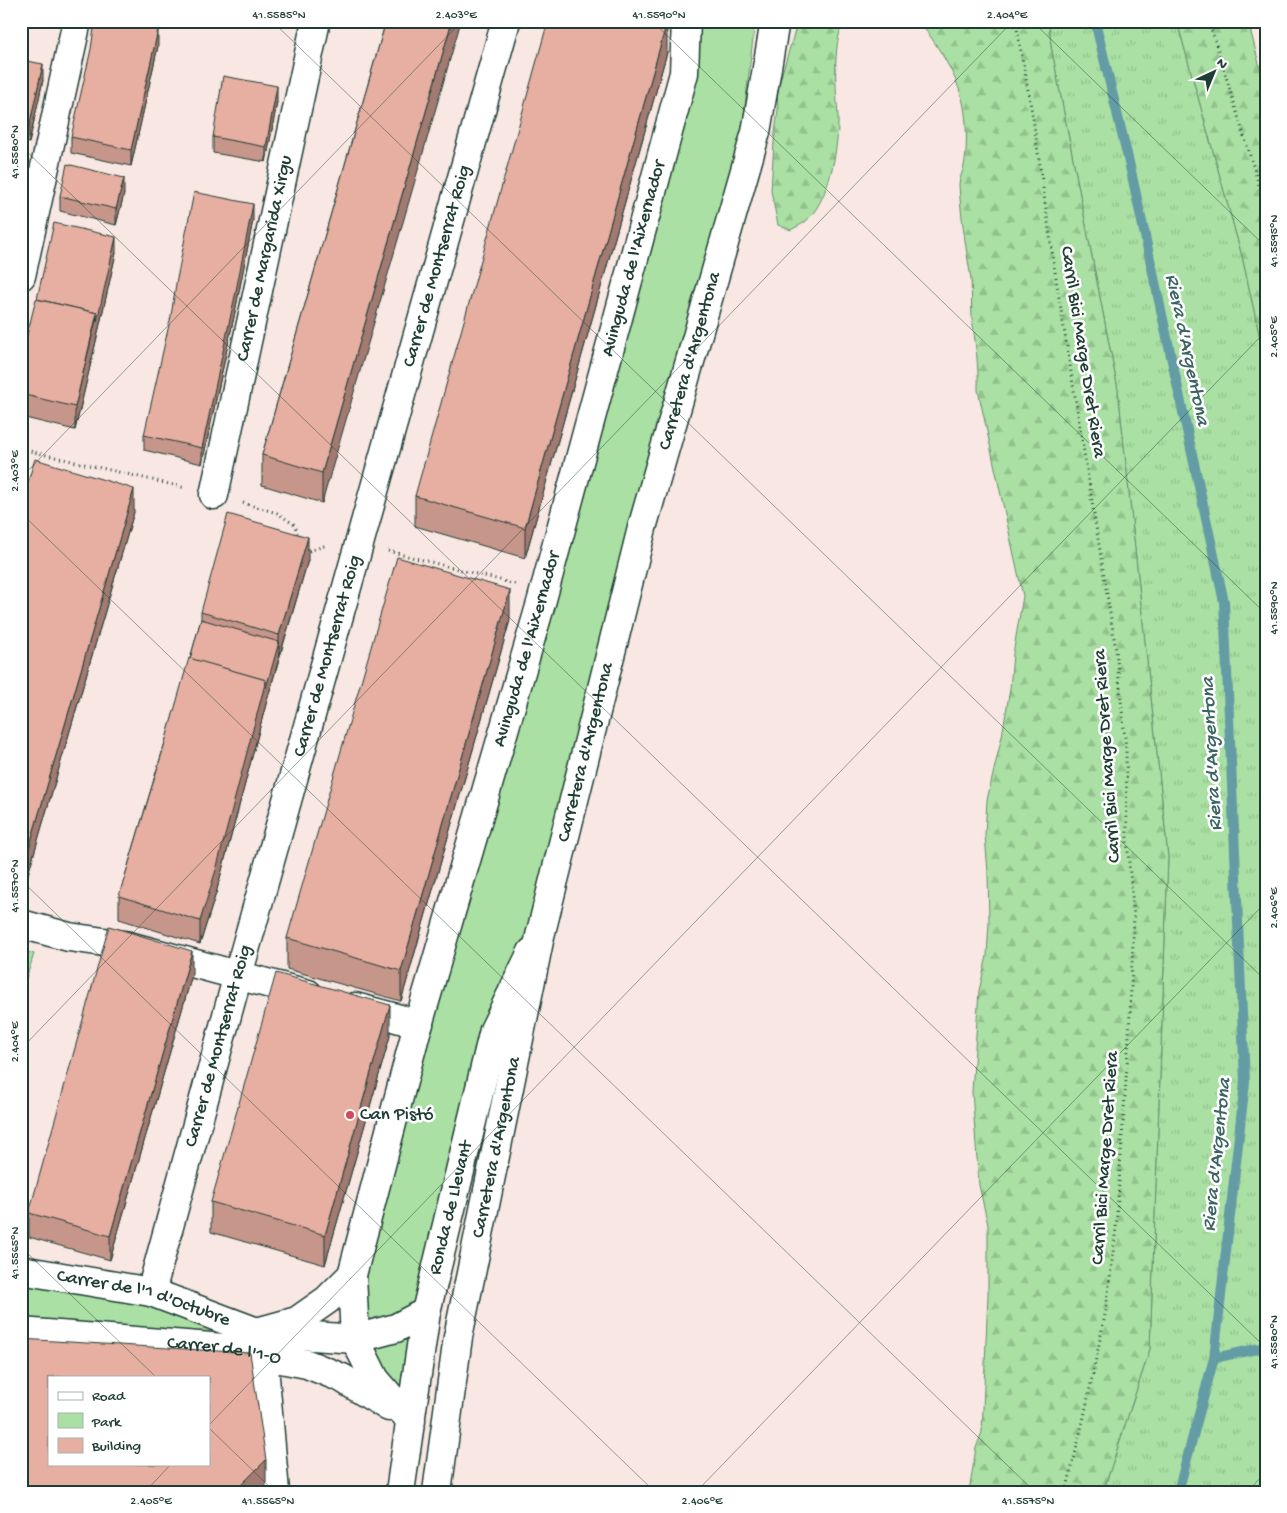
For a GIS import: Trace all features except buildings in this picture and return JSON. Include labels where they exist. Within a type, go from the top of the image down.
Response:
[{"type":"street","points":[[21,276],[77,21]]},
{"type":"street","name":"Carrer de Margarida Xirgu","points":[[214,495],[316,21]]},
{"type":"street","name":"Carrer de Montserrat Roig","points":[[151,1292],[506,21]]},
{"type":"street","name":"Avinguda de l'Aixernador","points":[[352,1275],[418,1024],[544,591],[684,73],[686,21]]},
{"type":"street","name":"Carretera d'Argentona","points":[[437,1492],[458,1337],[540,936],[642,528],[756,132],[775,21]]},
{"type":"street","points":[[21,924],[69,937],[124,945],[418,1024]]},
{"type":"street","name":"Ronda de Llevant","points":[[400,1492],[426,1312],[494,1030],[540,936]]},
{"type":"street","name":"Carrer de l'1 d'Octubre","points":[[21,1270],[151,1292],[260,1344],[355,1339],[396,1328],[426,1312]]},
{"type":"street","points":[[352,1275],[355,1339],[375,1379],[411,1421]]},
{"type":"street","points":[[276,1492],[260,1344],[327,1300],[352,1275]]},
{"type":"street","name":"Carrer de l'1-O","points":[[21,1332],[224,1348],[260,1344],[342,1378],[411,1421]]},
{"type":"path","name":"Carril Bici Marge Dret Riera","points":[[1013,21],[1017,29],[1033,118],[1057,285],[1116,650],[1126,748],[1127,841],[1134,916],[1128,1046],[1113,1256],[1106,1310],[1066,1492]]},
{"type":"path","points":[[1209,21],[1266,208]]},
{"type":"path","points":[[21,449],[214,495],[277,513],[295,525],[298,538]]},
{"type":"path","points":[[304,545],[309,551],[323,547],[333,541],[338,531],[347,526],[361,540],[544,591]]},
{"type":"green space","points":[[696,21],[755,21],[742,132],[528,935],[418,1308],[363,1330],[363,1275]]},
{"type":"green space","points":[[798,21],[843,21],[836,57],[838,129],[831,173],[826,188],[813,213],[805,222],[791,230],[778,225],[771,191],[778,109],[777,90]]},
{"type":"green space","points":[[920,21],[1049,21],[1051,46],[1118,390],[1168,857],[1150,1349],[1103,1492],[969,1492],[976,1448],[982,1432],[988,1295],[988,1225],[979,1185],[972,1092],[979,991],[987,956],[989,922],[985,835],[987,800],[1002,736],[1023,596],[978,390],[971,279],[962,221],[959,185],[966,150],[964,105],[959,87],[949,67]]},
{"type":"green space","points":[[1049,21],[1177,21],[1242,256],[1266,365],[1266,1492],[1103,1492],[1150,1349],[1168,857],[1118,390],[1051,46]]},
{"type":"green space","points":[[1177,21],[1248,21],[1266,91],[1266,365],[1242,256]]},
{"type":"green space","points":[[21,950],[34,954],[21,994]]},
{"type":"green space","points":[[21,1275],[149,1297],[253,1335],[257,1351],[21,1329]]},
{"type":"green space","points":[[421,1320],[408,1412],[362,1343]]},
{"type":"waterway","name":"Riera d'Argentona","points":[[1095,21],[1131,171],[1224,602],[1245,1082],[1214,1358],[1178,1492]]},
{"type":"waterway","points":[[1214,1358],[1266,1347]]},
{"type":"place","name":"Can Pistó","points":[[350,1115]]}]
